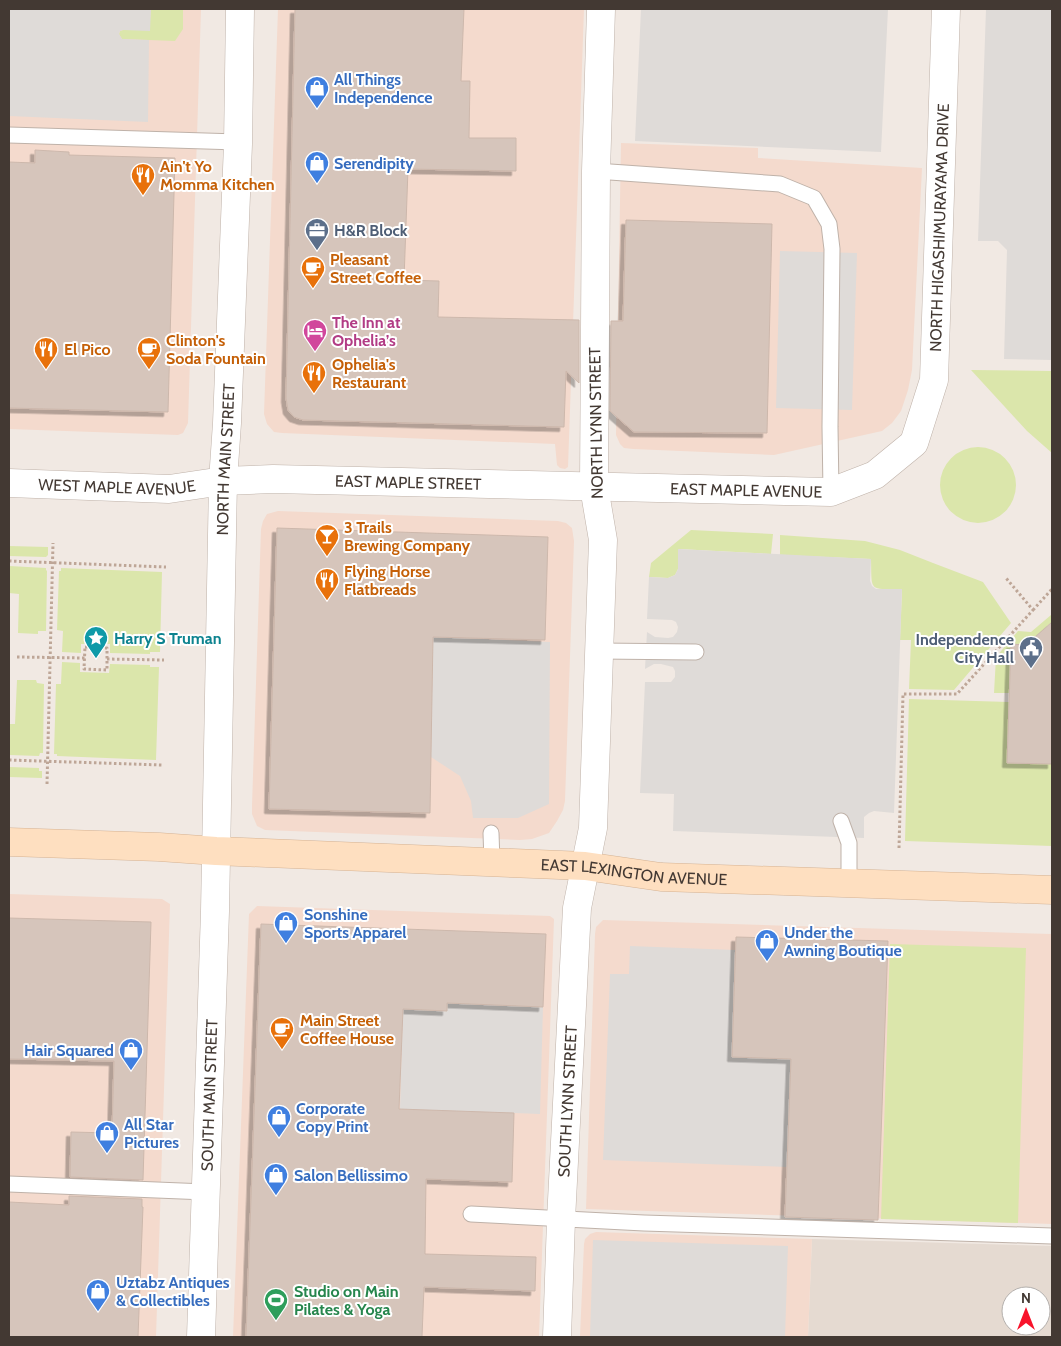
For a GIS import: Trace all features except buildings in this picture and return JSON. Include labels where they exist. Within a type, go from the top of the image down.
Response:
[{"type":"street","name":"NORTH MAIN STREET","points":[[216,851],[223,481],[238,142],[240,9]]},
{"type":"street","name":"NORTH LYNN STREET","points":[[584,866],[593,828],[602,540],[594,487],[596,171],[601,9]]},
{"type":"street","name":"NORTH HIGASHIMURAYAMA DRIVE","points":[[914,443],[934,380],[946,9]]},
{"type":"street","name":"EAST MAPLE AVENUE","points":[[594,487],[831,492],[875,475],[914,443]]},
{"type":"street","name":"EAST MAPLE STREET","points":[[223,481],[273,479],[594,487]]},
{"type":"street","name":"WEST MAPLE AVENUE","points":[[9,483],[170,489],[223,481]]},
{"type":"street","name":"EAST LEXINGTON AVENUE","points":[[9,842],[584,866],[661,877],[1052,890]]},
{"type":"street","name":"SOUTH MAIN STREET","points":[[201,1337],[216,851]]},
{"type":"street","name":"SOUTH LYNN STREET","points":[[557,1337],[577,908],[584,866]]},
{"type":"lane","points":[[9,135],[238,142]]},
{"type":"lane","points":[[596,171],[780,184],[814,198],[829,224],[832,249],[831,492]]},
{"type":"lane","points":[[599,651],[696,652]]},
{"type":"lane","points":[[841,821],[849,843],[849,883]]},
{"type":"lane","points":[[491,833],[492,862]]},
{"type":"lane","points":[[9,1184],[206,1192]]},
{"type":"lane","points":[[471,1214],[561,1220],[1052,1236]]},
{"type":"path","points":[[48,784],[53,543]]},
{"type":"path","points":[[9,561],[166,567]]},
{"type":"path","points":[[1006,578],[1033,610]]},
{"type":"path","points":[[898,848],[903,694],[957,694],[1052,589]]},
{"type":"path","points":[[85,647],[107,648],[107,670],[84,669],[85,658],[85,647]]},
{"type":"path","points":[[17,657],[85,658]]},
{"type":"path","points":[[107,659],[164,660]]},
{"type":"path","points":[[9,760],[162,765]]},
{"type":"shaded area","points":[[9,9],[201,9],[188,423],[183,433],[178,435],[9,429]]},
{"type":"shaded area","points":[[9,9],[151,9],[150,31],[123,30],[119,34],[122,39],[149,40],[148,122],[9,116]]},
{"type":"shaded area","points":[[278,9],[584,9],[568,467],[565,469],[557,465],[555,444],[282,433],[274,432],[267,424],[264,414]]},
{"type":"shaded area","points":[[641,9],[888,9],[881,152],[635,141]]},
{"type":"shaded area","points":[[986,9],[1052,9],[1052,360],[1004,359],[1007,250],[998,241],[978,241]]},
{"type":"shaded area","points":[[621,143],[758,148],[758,158],[922,168],[912,370],[901,411],[892,423],[882,431],[774,455],[633,449],[624,448],[620,444],[616,435]]},
{"type":"shaded area","points":[[780,251],[857,253],[852,410],[776,408]]},
{"type":"shaded area","points":[[278,511],[558,521],[566,523],[572,528],[574,541],[565,801],[563,810],[549,833],[532,839],[520,840],[265,830],[257,826],[252,814],[252,806],[261,529],[267,514]]},
{"type":"shaded area","points":[[678,549],[871,559],[870,581],[872,586],[876,589],[902,589],[894,813],[874,811],[864,817],[864,838],[673,831],[674,794],[640,793],[645,682],[671,682],[675,677],[673,667],[654,664],[645,669],[647,632],[655,637],[668,638],[673,637],[678,627],[676,622],[672,620],[647,619],[649,577],[668,578],[675,575],[678,569]]},
{"type":"shaded area","points":[[433,637],[550,642],[549,804],[518,818],[473,818],[471,801],[460,776],[431,757]]},
{"type":"shaded area","points":[[9,894],[162,899],[170,904],[156,1337],[9,1337]]},
{"type":"shaded area","points":[[257,906],[550,916],[554,919],[539,1337],[233,1337],[249,914]]},
{"type":"shaded area","points":[[603,920],[1052,934],[1052,1224],[586,1209],[595,934],[596,927]]},
{"type":"shaded area","points":[[630,946],[735,950],[732,1057],[791,1059],[787,1167],[603,1160],[610,974],[629,974]]},
{"type":"shaded area","points":[[447,1003],[543,1007],[540,1114],[400,1109],[403,1009],[446,1011]]},
{"type":"shaded area","points":[[596,1232],[812,1239],[808,1337],[580,1337],[584,1244],[585,1239],[590,1234]]},
{"type":"shaded area","points":[[812,1239],[1052,1246],[1052,1337],[808,1337]]},
{"type":"shaded area","points":[[593,1240],[788,1246],[785,1337],[590,1337]]},
{"type":"green space","points":[[151,9],[183,9],[183,29],[175,41],[122,39],[119,34],[123,30],[149,30]]},
{"type":"green space","points":[[971,370],[1052,371],[1052,453],[1027,431]]},
{"type":"green space","points":[[978,447],[992,450],[1005,458],[1013,471],[1016,485],[1013,499],[1005,512],[992,520],[978,523],[964,520],[951,512],[943,499],[940,485],[943,471],[951,458],[964,450]]},
{"type":"green space","points":[[691,530],[773,534],[771,554],[679,549],[678,569],[675,575],[668,578],[649,577],[651,563]]},
{"type":"green space","points":[[780,535],[865,541],[900,550],[983,582],[1011,623],[954,690],[909,689],[911,640],[900,640],[902,589],[883,589],[874,586],[871,578],[871,559],[780,555]]},
{"type":"green space","points":[[9,546],[48,547],[48,555],[46,557],[9,556]]},
{"type":"green space","points":[[9,566],[46,568],[46,631],[38,631],[38,634],[18,633],[19,594],[9,593]]},
{"type":"green space","points":[[61,568],[162,572],[160,652],[150,652],[150,654],[110,653],[110,644],[81,644],[81,653],[62,652],[63,631],[57,630],[59,571],[61,571]]},
{"type":"green space","points":[[1051,615],[1052,622],[1026,645],[1011,644],[1009,693],[994,693],[996,657],[1018,631],[1031,632]]},
{"type":"green space","points":[[62,662],[80,663],[80,672],[109,673],[110,664],[159,667],[156,760],[57,756],[57,754],[54,754],[56,684],[61,684]]},
{"type":"green space","points":[[17,680],[36,680],[37,683],[44,684],[43,753],[40,753],[39,756],[9,755],[9,724],[15,724]]},
{"type":"green space","points":[[909,699],[1009,702],[1007,763],[1052,764],[1052,846],[905,841]]},
{"type":"green space","points":[[9,767],[39,768],[39,771],[42,771],[42,778],[9,777]]},
{"type":"green space","points":[[890,944],[1026,948],[1018,1223],[881,1219]]},
{"type":"place","name":"All Things Independence","points":[[317,109]]},
{"type":"place","name":"Serendipity","points":[[317,184]]},
{"type":"place","name":"Ain't Yo Momma Kitchen","points":[[143,196]]},
{"type":"place","name":"H&R Block","points":[[317,251]]},
{"type":"place","name":"Pleasant Street Coffee","points":[[313,289]]},
{"type":"place","name":"The Inn at Ophelia’s","points":[[315,352]]},
{"type":"place","name":"El Pico","points":[[46,370]]},
{"type":"place","name":"Clinton's Soda Fountain","points":[[149,370]]},
{"type":"place","name":"Ophelia's Restaurant","points":[[314,394]]},
{"type":"place","name":"3 Trails Brewing Company","points":[[327,557]]},
{"type":"place","name":"Flying Horse Flatbreads","points":[[327,601]]},
{"type":"place","name":"Harry S Truman","points":[[96,659]]},
{"type":"place","name":"Independence City Hall","points":[[1031,669]]},
{"type":"place","name":"Sonshine Sports Apparel","points":[[286,944]]},
{"type":"place","name":"Under the Awning Boutique","points":[[767,962]]},
{"type":"place","name":"Main Street Coffee House","points":[[282,1050]]},
{"type":"place","name":"Hair Squared","points":[[131,1071]]},
{"type":"place","name":"Corporate Copy Print","points":[[279,1138]]},
{"type":"place","name":"All Star Pictures","points":[[107,1154]]},
{"type":"place","name":"Salon Bellissimo","points":[[276,1196]]},
{"type":"place","name":"Uztabz Antiques & Collectibles","points":[[98,1312]]},
{"type":"place","name":"Studio on Main Pilates & Yoga","points":[[276,1321]]}]
